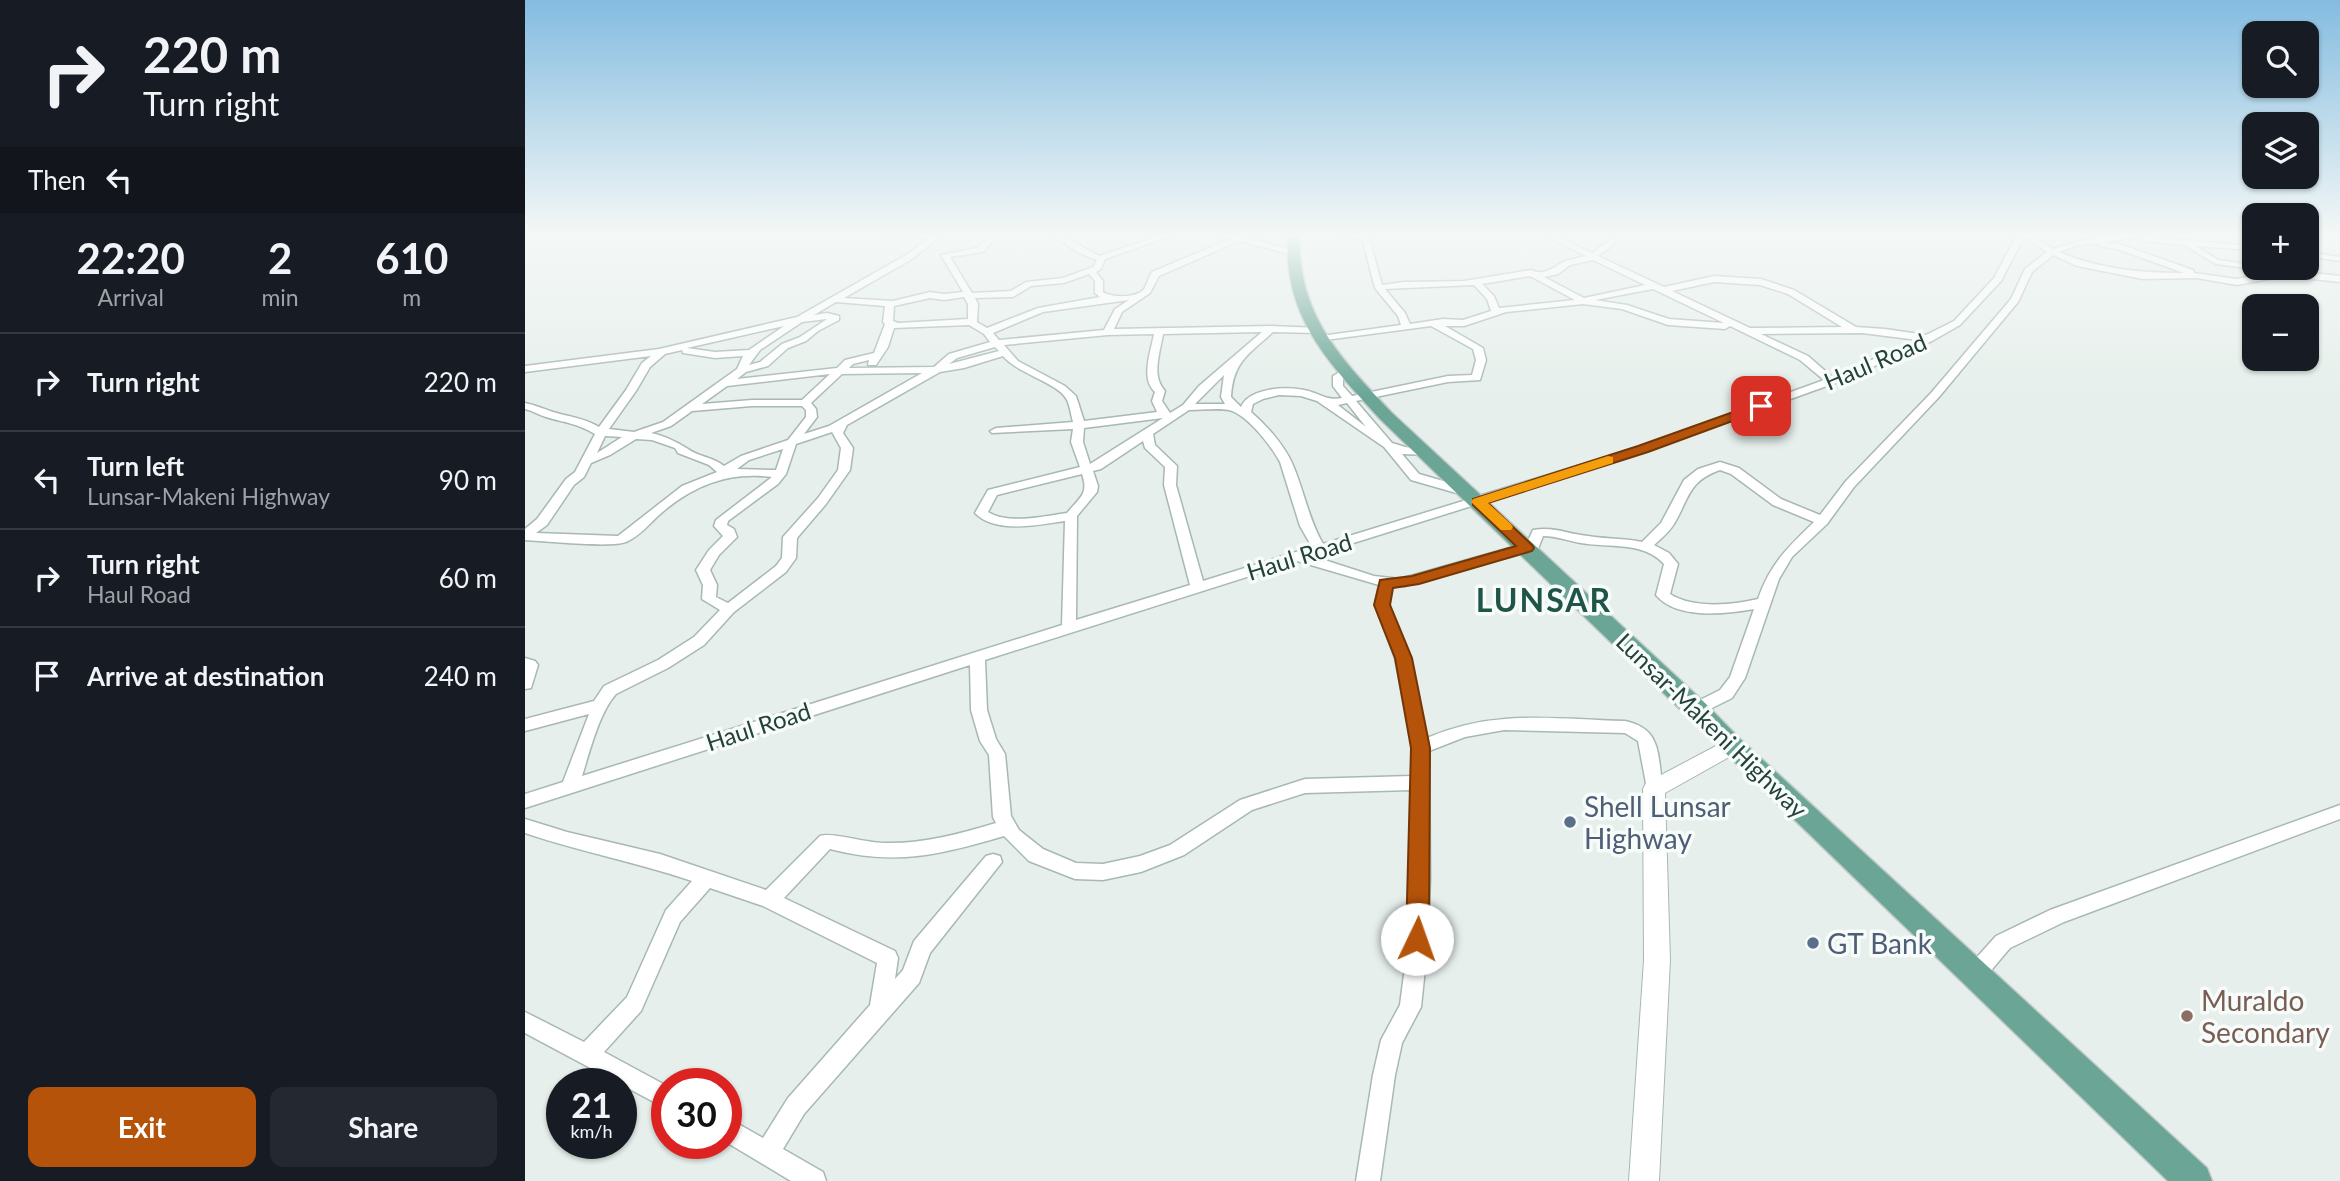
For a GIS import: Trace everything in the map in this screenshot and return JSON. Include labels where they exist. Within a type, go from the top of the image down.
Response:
[{"type":"main road","name":"Lunsar-Makeni Highway","points":[[1297,288],[1318,334],[1345,372],[1368,396],[1696,709],[1731,746],[1976,973],[2194,1181]]},
{"type":"street","points":[[742,370],[745,360],[751,354],[800,319],[855,288]]},
{"type":"street","points":[[965,288],[972,304],[972,322]]},
{"type":"street","points":[[836,299],[890,304],[930,295],[944,297],[1013,294],[1022,288]]},
{"type":"street","points":[[1099,288],[1099,293],[1108,299]]},
{"type":"street","points":[[1108,332],[1118,311],[1148,288]]},
{"type":"street","points":[[1379,288],[1402,315],[1406,327]]},
{"type":"street","points":[[1482,288],[1491,298],[1496,311]]},
{"type":"street","points":[[1561,288],[1583,301],[1624,307],[1668,321],[1709,323],[1744,330],[1899,332],[1929,339]]},
{"type":"street","points":[[525,536],[620,540],[679,493],[724,472],[745,458],[842,423],[937,369],[953,356],[997,343],[1108,332],[1271,329],[1318,334],[1406,327],[1482,316],[1496,311],[1583,301],[1615,292],[1656,288]]},
{"type":"street","points":[[1657,288],[1804,359],[1831,381]]},
{"type":"street","points":[[1658,288],[1681,288]]},
{"type":"street","points":[[1779,288],[1791,292],[1854,330]]},
{"type":"street","name":"Haul Road","points":[[525,801],[1069,627],[1643,449],[1831,381],[1949,328],[1981,320],[1994,288]]},
{"type":"street","points":[[1696,709],[1725,694],[1737,678],[1772,579],[1787,555],[1822,521],[1850,484],[1935,395],[1981,320],[2015,300],[2020,288]]},
{"type":"street","points":[[987,332],[1009,319],[1035,310],[1140,295]]},
{"type":"street","points":[[869,372],[890,324],[887,317],[890,304]]},
{"type":"street","points":[[525,369],[665,351],[800,319],[827,316],[836,318],[803,339],[785,346],[764,364],[742,370],[667,424],[636,435],[587,461]]},
{"type":"street","points":[[890,324],[905,327],[972,322],[987,332],[1014,363],[1061,388],[1072,398],[1079,425],[1077,442],[1088,470],[1091,492],[1071,516],[1069,627]]},
{"type":"street","points":[[1331,403],[1448,379],[1476,378],[1481,360],[1478,348],[1433,324]]},
{"type":"street","points":[[1187,407],[1203,388],[1271,329]]},
{"type":"street","points":[[1159,331],[1152,370],[1154,386],[1160,391],[1157,401],[1166,416]]},
{"type":"street","points":[[525,536],[542,522],[587,461],[600,432],[631,391],[646,365],[665,351],[715,355],[751,354]]},
{"type":"street","points":[[727,383],[792,374],[937,369],[1004,353]]},
{"type":"street","points":[[805,404],[856,358],[878,355]]},
{"type":"street","points":[[1234,361],[1226,387],[1227,401],[1245,413],[1280,451],[1286,462],[1297,504],[1319,550]]},
{"type":"street","points":[[1345,372],[1336,380],[1385,444],[1415,477],[1478,501]]},
{"type":"street","points":[[1245,413],[1248,403],[1253,399],[1286,391],[1310,393],[1331,403],[1366,434],[1385,444],[1416,453],[1426,453]]},
{"type":"street","points":[[692,408],[752,403],[805,404],[811,409],[812,417],[791,443],[780,474],[764,491],[753,495],[722,520],[720,526],[729,532],[730,537],[714,552],[703,570],[710,585],[709,599],[729,609]]},
{"type":"street","points":[[525,406],[546,414],[580,421],[600,432],[654,437],[679,446],[682,451],[713,463],[724,472],[747,470],[780,474]]},
{"type":"street","points":[[1071,516],[1006,521],[992,519],[981,513],[992,493],[1088,470],[1105,462],[1166,416],[1187,407],[1233,407]]},
{"type":"street","points":[[996,431],[1166,416]]},
{"type":"street","points":[[570,786],[601,705],[610,690],[663,664],[699,641],[729,609],[781,569],[789,558],[790,537],[822,501],[844,470],[848,448],[837,433],[842,423]]},
{"type":"street","points":[[1147,432],[1149,446],[1171,466],[1170,485],[1198,587]]},
{"type":"street","points":[[1645,547],[1667,525],[1688,483],[1702,472],[1720,466],[1735,471],[1777,502],[1822,521]]},
{"type":"street","points":[[1297,557],[1385,583],[1413,581],[1527,548],[1535,545],[1538,533],[1552,531],[1583,540],[1645,547],[1661,554],[1671,564],[1663,591],[1665,599],[1689,607],[1731,607],[1763,602]]},
{"type":"street","points":[[1368,1181],[1392,1040],[1410,1007],[1416,959],[1420,880],[1421,748],[1403,658],[1382,605],[1385,583]]},
{"type":"street","points":[[1731,607],[1741,613],[1754,631]]},
{"type":"street","points":[[977,657],[979,710],[988,741],[997,754],[1002,817],[1013,835],[1037,855],[1075,871],[1103,873],[1141,864],[1177,850],[1246,805],[1305,786],[1421,783]]},
{"type":"street","points":[[525,663],[530,665],[525,684]]},
{"type":"street","points":[[525,725],[601,705]]},
{"type":"street","points":[[1421,748],[1466,730],[1512,723],[1634,729],[1646,738],[1654,789],[1657,960],[1644,1181]]},
{"type":"street","points":[[1654,789],[1731,746]]},
{"type":"street","points":[[1976,973],[2003,942],[2057,916],[2340,813]]},
{"type":"street","points":[[525,826],[567,840],[660,862],[769,900],[888,958],[880,1010]]},
{"type":"street","points":[[769,900],[826,841],[867,850],[891,851],[959,841],[1008,827]]},
{"type":"street","points":[[768,1152],[796,1106],[912,976],[921,948],[993,862]]},
{"type":"street","points":[[587,1055],[634,1004],[673,916],[707,878]]},
{"type":"street","points":[[525,1022],[651,1089]]},
{"type":"street","points":[[742,1138],[814,1181]]},
{"type":"slow traffic","points":[[1506,527],[1478,502],[1608,460]]},
{"type":"place","name":"Shell Lunsar Highway","points":[[1570,822]]},
{"type":"place","name":"GT Bank","points":[[1813,943]]},
{"type":"place","name":"Muraldo Secondary","points":[[2187,1016]]},
{"type":"district","name":"LUNSAR","points":[[1544,599]]},
{"type":"route","points":[[1417,939],[1421,748],[1403,658],[1382,605],[1385,583],[1413,581],[1527,548],[1478,502],[1643,449],[1761,406]]}]
